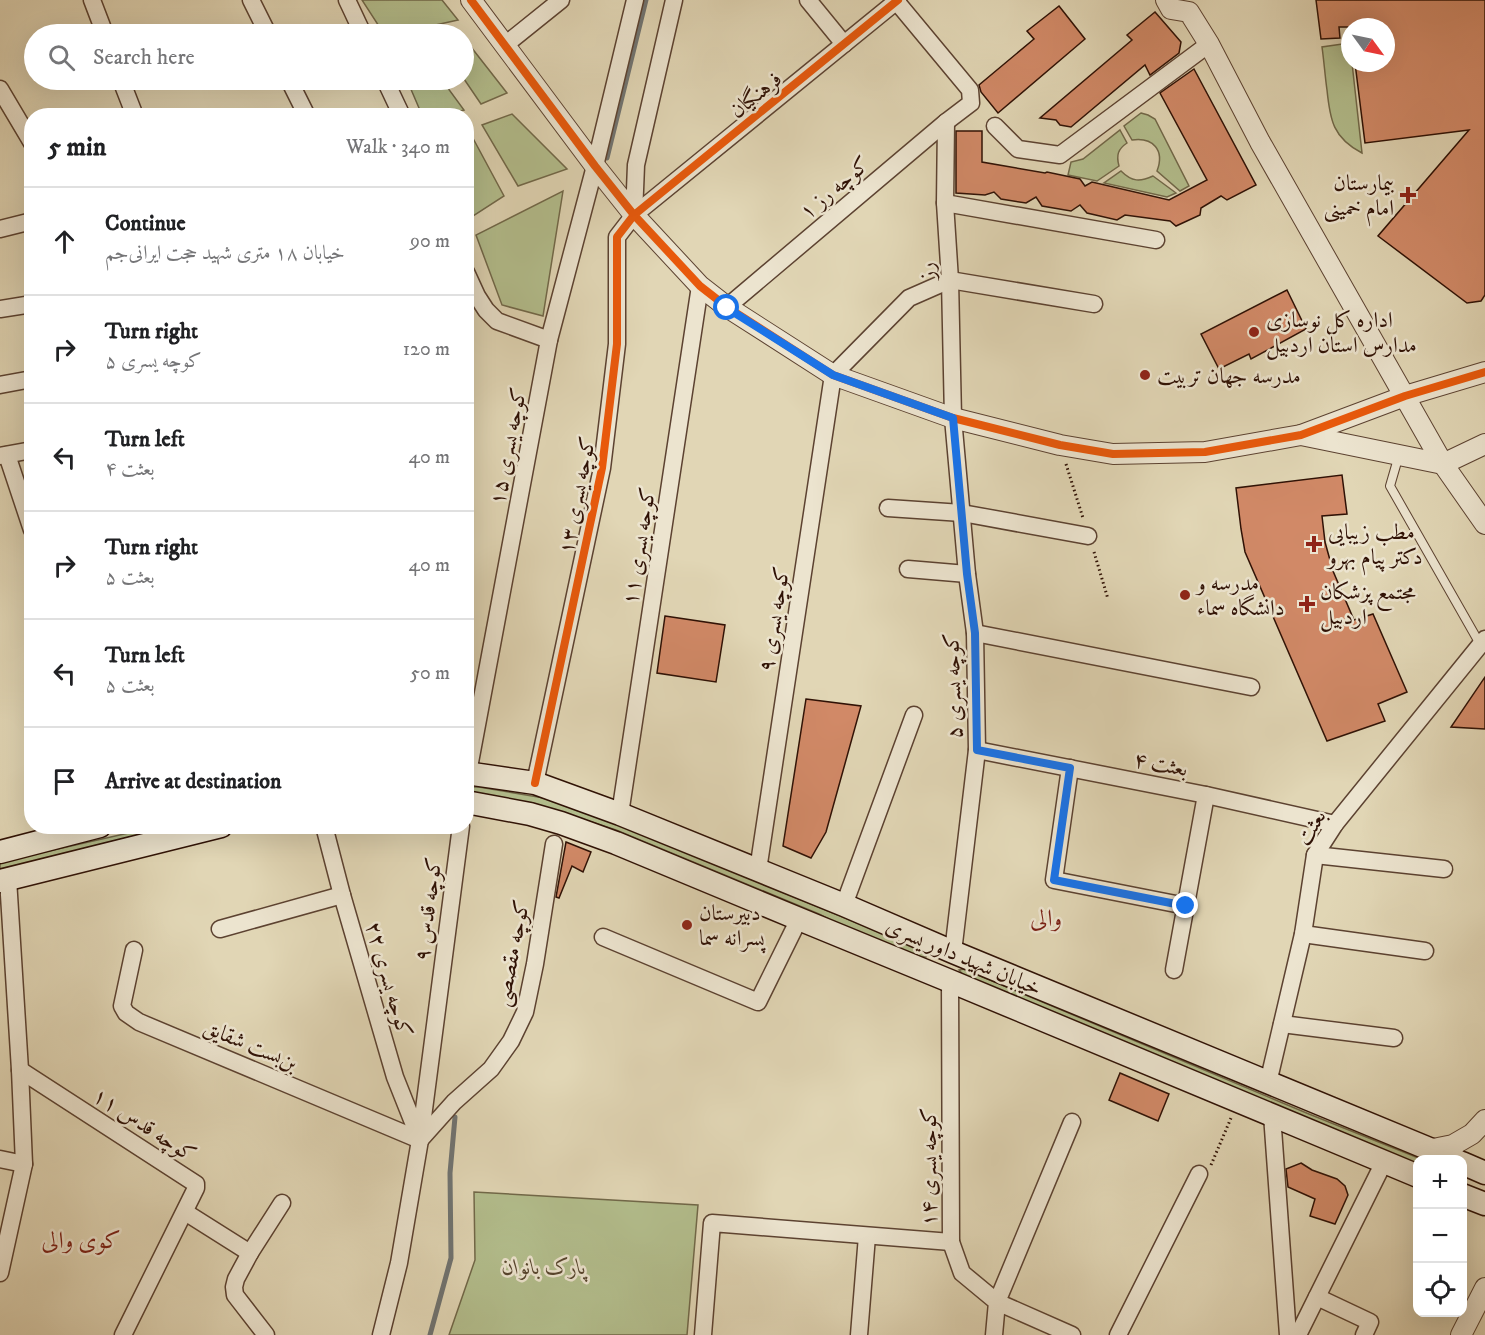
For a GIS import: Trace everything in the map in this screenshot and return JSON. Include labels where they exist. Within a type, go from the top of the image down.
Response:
[{"type":"main road","name":"خیابان شهید داور یسری","points":[[474,778],[535,783],[620,814],[1445,1155]]},
{"type":"main road","name":"خیابان شهید داور یسری","points":[[474,804],[530,814],[616,843],[1413,1174]]},
{"type":"main road","points":[[0,852],[69,834]]},
{"type":"main road","points":[[4,880],[189,834]]},
{"type":"main road","points":[[950,981],[953,952]]},
{"type":"main road","points":[[1467,1165],[1485,1173]]},
{"type":"main road","points":[[1467,1197],[1485,1204]]},
{"type":"street","points":[[92,0],[101,24]]},
{"type":"street","points":[[251,0],[263,24]]},
{"type":"street","points":[[347,0],[358,24]]},
{"type":"street","points":[[471,0],[634,215],[700,286],[727,308],[833,375],[953,418],[1060,445],[1113,454],[1205,452],[1300,435],[1405,396],[1485,372]]},
{"type":"street","points":[[505,45],[561,0]]},
{"type":"street","name":"کوچه یسری ۱۵","points":[[474,740],[549,340],[595,166],[635,0]]},
{"type":"street","points":[[634,215],[636,165],[674,0]]},
{"type":"street","points":[[808,0],[844,44]]},
{"type":"street","points":[[1166,0],[1172,9],[1191,6],[1260,142],[1443,464],[1485,524]]},
{"type":"street","name":"فرهنگیان","points":[[634,215],[897,1]]},
{"type":"street","name":"کوچه رز ۱","points":[[727,308],[971,103],[970,90],[897,1]]},
{"type":"street","points":[[995,126],[1018,149],[1060,155],[1209,44]]},
{"type":"street","points":[[0,89],[24,130]]},
{"type":"street","points":[[126,90],[132,108]]},
{"type":"street","points":[[295,90],[303,108]]},
{"type":"street","points":[[390,90],[398,108]]},
{"type":"street","name":"رز","points":[[946,122],[945,202],[950,280],[953,418]]},
{"type":"street","points":[[945,202],[1156,240]]},
{"type":"street","name":"کوچه یسری ۱۳","points":[[535,783],[602,468],[617,344],[617,237],[634,215]]},
{"type":"street","points":[[0,229],[24,223]]},
{"type":"street","points":[[833,375],[909,298],[950,280],[1094,304]]},
{"type":"street","name":"کوچه یسری ۱۱","points":[[620,814],[700,286]]},
{"type":"street","points":[[474,289],[486,310],[497,321],[549,340]]},
{"type":"street","points":[[0,309],[24,305]]},
{"type":"street","name":"کوچه یسری ۹","points":[[758,870],[833,375]]},
{"type":"street","points":[[0,385],[24,381]]},
{"type":"street","name":"کوچه یسری ۵","points":[[953,418],[967,574],[975,633],[977,750],[953,952]]},
{"type":"street","points":[[1300,435],[1443,464],[1485,444]]},
{"type":"street","points":[[24,452],[3,456],[24,510]]},
{"type":"street","points":[[888,508],[962,513],[1088,536]]},
{"type":"street","points":[[908,569],[967,574]]},
{"type":"street","points":[[975,633],[1251,687]]},
{"type":"street","name":"بعثت","points":[[1268,1083],[1303,934],[1315,855],[1335,824],[1483,642]]},
{"type":"street","points":[[844,905],[914,715]]},
{"type":"street","name":"بعثت ۴","points":[[977,750],[1206,795],[1335,824]]},
{"type":"street","points":[[1070,768],[1054,880],[1186,906]]},
{"type":"street","points":[[1174,970],[1206,795]]},
{"type":"street","name":"کوچه یسری ۲۲","points":[[326,834],[395,1077],[420,1140]]},
{"type":"street","name":"کوچه قدس ۹","points":[[381,1335],[399,1263],[420,1140],[460,834]]},
{"type":"street","name":"کوچه مقصصی","points":[[420,1140],[454,1102],[492,1069],[511,1041],[525,1012],[554,844]]},
{"type":"street","points":[[1315,855],[1444,869]]},
{"type":"street","points":[[0,1273],[24,1164],[20,1070],[4,880]]},
{"type":"street","points":[[220,929],[342,895]]},
{"type":"street","points":[[603,938],[758,1002],[799,919]]},
{"type":"street","points":[[1303,934],[1425,951]]},
{"type":"street","name":"بن‌بست شقایق","points":[[135,950],[122,1006],[126,1013],[150,1026],[420,1140]]},
{"type":"street","name":"کوچه یسری ۱۴","points":[[950,981],[951,1242],[962,1273],[997,1302],[1072,1335]]},
{"type":"street","points":[[1282,1024],[1394,1038]]},
{"type":"street","name":"کوچه قدس ۱۱","points":[[20,1070],[196,1184],[185,1212],[123,1335]]},
{"type":"street","points":[[1272,1115],[1288,1335]]},
{"type":"street","points":[[1433,1149],[1454,1145],[1472,1134],[1485,1120]]},
{"type":"street","points":[[994,1335],[997,1302],[1072,1122]]},
{"type":"street","points":[[0,1159],[24,1164]]},
{"type":"street","points":[[1298,1335],[1384,1162]]},
{"type":"street","points":[[1118,1335],[1199,1174]]},
{"type":"street","points":[[266,1335],[235,1295],[234,1287],[250,1253],[282,1203]]},
{"type":"street","points":[[185,1212],[250,1253]]},
{"type":"street","points":[[703,1335],[712,1223],[951,1242]]},
{"type":"street","points":[[859,1335],[867,1236]]},
{"type":"street","points":[[1461,1335],[1485,1288]]},
{"type":"street","points":[[1317,1297],[1370,1322],[1364,1335]]},
{"type":"lane","points":[[1400,455],[1390,486],[1483,642]]},
{"type":"path","points":[[1199,1174],[1206,1176],[1238,1101]]},
{"type":"green space","points":[[362,0],[442,0],[458,20],[440,24],[378,24]]},
{"type":"green space","points":[[1341,44],[1341,72],[1353,72],[1362,153],[1345,141],[1335,127],[1328,101],[1322,47]]},
{"type":"green space","points":[[474,51],[507,93],[481,104],[471,90],[474,90]]},
{"type":"green space","points":[[411,90],[449,90],[463,108],[419,108]]},
{"type":"green space","points":[[1141,113],[1155,119],[1189,186],[1180,191],[1157,171],[1159,157],[1155,146],[1146,141],[1132,140],[1124,126]]},
{"type":"green space","points":[[512,114],[567,169],[518,186],[482,125]]},
{"type":"green space","points":[[1120,130],[1127,143],[1118,153],[1119,166],[1097,181],[1068,175],[1071,162],[1083,159]]},
{"type":"green space","points":[[474,140],[504,196],[474,215]]},
{"type":"green space","points":[[1121,171],[1136,180],[1153,176],[1176,193],[1167,197],[1104,183]]},
{"type":"green space","points":[[563,191],[543,316],[502,305],[476,235]]},
{"type":"green space","points":[[474,787],[544,798],[618,824],[920,949],[927,954],[926,957],[920,957],[842,926],[819,914],[616,830],[545,807],[474,793]]},
{"type":"green space","points":[[124,834],[160,834],[0,875],[0,862]]},
{"type":"green space","points":[[964,969],[1413,1156],[1413,1165],[965,977],[959,970]]},
{"type":"green space","name":"پارک بانوان","points":[[474,1192],[698,1205],[687,1335],[449,1335],[475,1260]]},
{"type":"building","points":[[1316,0],[1485,0],[1485,295],[1481,301],[1467,303],[1378,236],[1469,130],[1365,143],[1356,72],[1395,72],[1395,18],[1341,18],[1340,38],[1321,39]]},
{"type":"building","points":[[1059,6],[1085,39],[998,113],[981,92],[979,85],[1034,39],[1027,31]]},
{"type":"building","points":[[1155,12],[1181,42],[1179,53],[1150,75],[1145,65],[1071,127],[1060,125],[1056,120],[1040,118],[1132,40],[1127,35]]},
{"type":"building","points":[[1194,69],[1256,185],[1227,200],[1221,196],[1201,208],[1200,215],[1176,226],[1170,221],[1125,215],[1117,220],[1087,213],[1080,205],[1071,211],[1042,206],[1036,197],[1026,203],[1001,199],[994,192],[985,195],[956,193],[956,131],[982,131],[982,162],[1047,172],[1080,179],[1085,186],[1092,182],[1169,200],[1207,180],[1160,93]]},
{"type":"building","name":"اداره کل نوسازی مدارس استان اردبیل","points":[[1287,290],[1306,329],[1251,359],[1249,354],[1219,369],[1201,334]]},
{"type":"building","name":"مجتمع پزشکان اردبیل","points":[[1342,475],[1347,514],[1322,516],[1325,542],[1333,571],[1354,620],[1373,614],[1407,692],[1378,704],[1385,721],[1327,741],[1245,552],[1236,488]]},
{"type":"building","points":[[665,616],[725,625],[716,682],[657,673]]},
{"type":"building","points":[[1485,677],[1485,729],[1451,727]]},
{"type":"building","points":[[806,699],[861,706],[826,832],[811,858],[783,846]]},
{"type":"building","points":[[566,842],[591,852],[583,872],[572,866],[559,898],[556,897]]},
{"type":"building","points":[[1120,1073],[1169,1094],[1158,1121],[1109,1100]]},
{"type":"building","points":[[1301,1163],[1312,1170],[1337,1179],[1345,1186],[1348,1195],[1335,1224],[1310,1216],[1315,1199],[1288,1187],[1286,1169]]},
{"type":"waterway","points":[[607,158],[646,0]]},
{"type":"waterway","points":[[430,1335],[451,1258],[450,1173],[455,1117]]},
{"type":"cycle path","points":[[471,0],[634,215],[700,286],[727,307],[833,375],[953,418],[1060,445],[1113,454],[1205,452],[1301,435],[1405,396],[1485,372]]},
{"type":"cycle path","points":[[535,783],[602,468],[617,344],[617,237],[634,215],[898,0]]},
{"type":"place","name":"بیمارستان امام خمینی","points":[[1408,195]]},
{"type":"place","name":"اداره کل نوسازی مدارس استان اردبیل","points":[[1254,332]]},
{"type":"place","name":"مدرسه جهان تربیت","points":[[1145,375]]},
{"type":"place","name":"مطب زیبایی دکتر پیام بهرو","points":[[1314,544]]},
{"type":"place","name":"مدرسه و دانشگاه سماء","points":[[1185,595]]},
{"type":"place","name":"مجتمع پزشکان اردبیل","points":[[1307,604]]},
{"type":"place","name":"دبیرستان پسرانه سما","points":[[687,925]]},
{"type":"district","name":"والی","points":[[1046,918]]},
{"type":"district","name":"کوی والی","points":[[81,1240]]},
{"type":"route","points":[[727,308],[833,375],[953,418],[967,574],[975,633],[977,750],[1070,768],[1054,880],[1186,906]]}]
